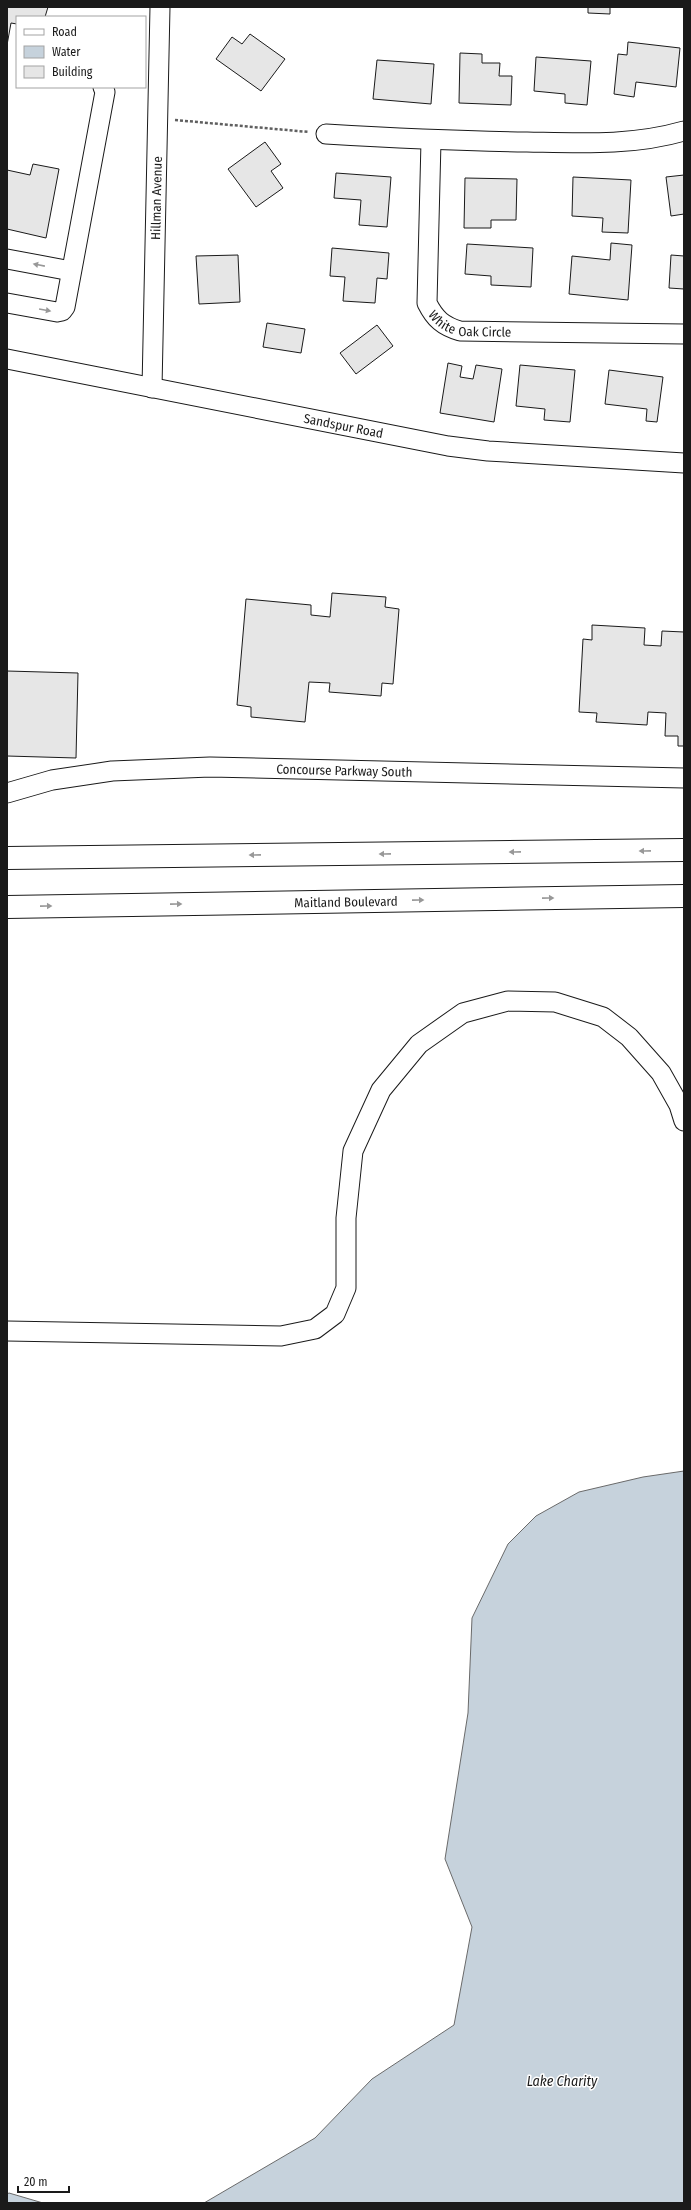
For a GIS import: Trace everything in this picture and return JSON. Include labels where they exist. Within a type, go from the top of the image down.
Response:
[{"type":"main road","points":[[7,858],[684,850]]},
{"type":"main road","name":"Maitland Boulevard","points":[[7,907],[684,896]]},
{"type":"street","name":"Hillman Avenue","points":[[152,388],[160,7]]},
{"type":"street","points":[[7,303],[57,312],[62,311],[66,303],[105,92],[103,88]]},
{"type":"street","points":[[326,134],[431,141],[614,144],[662,138],[684,131]]},
{"type":"street","name":"White Oak Circle","points":[[431,141],[427,304],[434,316],[445,326],[460,331],[684,334]]},
{"type":"street","points":[[7,259],[71,271]]},
{"type":"street","name":"Sandspur Road","points":[[7,359],[448,446],[488,451],[684,463]]},
{"type":"street","name":"Concourse Parkway South","points":[[7,793],[52,780],[112,771],[210,767],[684,778]]},
{"type":"street","points":[[7,1331],[281,1336],[315,1330],[335,1314],[346,1288],[346,1218],[353,1151],[382,1090],[419,1044],[463,1013],[508,1001],[555,1002],[603,1018],[629,1037],[660,1073],[679,1105],[684,1121]]},
{"type":"path","points":[[158,123],[167,119],[326,134]]},
{"type":"water","name":"Lake Charity","points":[[684,1471],[684,2203],[204,2203],[315,2138],[372,2079],[454,2025],[472,1927],[445,1859],[468,1713],[472,1618],[508,1544],[536,1516],[579,1492],[643,1477]]},
{"type":"water","points":[[9,2193],[43,2203],[7,2203],[7,2194]]},
{"type":"building","points":[[7,7],[48,7],[45,16],[16,16],[16,24],[11,23],[7,45]]},
{"type":"building","points":[[588,7],[610,7],[610,14],[588,13]]},
{"type":"building","points":[[250,34],[285,59],[261,91],[216,59],[232,37],[242,44]]},
{"type":"building","points":[[628,42],[680,48],[676,87],[636,82],[634,97],[614,94],[618,54],[627,55]]},
{"type":"building","points":[[460,53],[482,54],[482,63],[500,63],[499,76],[512,76],[511,105],[459,103]]},
{"type":"building","points":[[536,57],[591,61],[587,105],[565,103],[565,94],[534,91]]},
{"type":"building","points":[[377,60],[434,64],[431,104],[373,99]]},
{"type":"building","points":[[265,142],[281,164],[271,171],[283,188],[256,207],[228,169]]},
{"type":"building","points":[[33,164],[59,169],[46,238],[7,229],[7,170],[30,175]]},
{"type":"building","points":[[336,173],[391,177],[387,227],[359,225],[361,200],[334,198]]},
{"type":"building","points":[[684,175],[684,214],[671,216],[666,177]]},
{"type":"building","points":[[573,177],[631,180],[628,233],[602,232],[603,218],[572,216]]},
{"type":"building","points":[[465,178],[517,179],[516,220],[491,220],[491,228],[464,228]]},
{"type":"building","points":[[611,243],[632,245],[628,300],[569,294],[572,256],[610,260]]},
{"type":"building","points":[[467,244],[533,248],[531,287],[491,285],[491,276],[465,274]]},
{"type":"building","points":[[332,248],[389,253],[387,279],[377,278],[375,303],[343,301],[345,277],[330,276]]},
{"type":"building","points":[[238,255],[240,302],[199,304],[196,256]]},
{"type":"building","points":[[671,255],[684,256],[684,289],[669,288]]},
{"type":"building","points":[[267,323],[305,329],[301,353],[263,347]]},
{"type":"building","points":[[377,325],[393,346],[356,374],[340,353]]},
{"type":"building","points":[[448,363],[462,366],[460,377],[473,379],[476,365],[502,369],[494,422],[440,413]]},
{"type":"building","points":[[520,365],[575,370],[570,422],[544,420],[545,409],[516,406]]},
{"type":"building","points":[[609,370],[663,377],[657,422],[646,421],[647,409],[605,404]]},
{"type":"building","points":[[332,593],[386,597],[385,607],[399,609],[393,684],[382,683],[381,696],[329,692],[330,683],[309,682],[305,722],[251,717],[251,707],[237,705],[246,599],[311,605],[311,615],[330,617]]},
{"type":"building","points":[[592,625],[645,628],[644,645],[661,646],[662,631],[684,632],[684,746],[678,746],[678,736],[665,736],[666,713],[648,712],[647,725],[596,722],[597,713],[579,712],[583,639],[592,640]]},
{"type":"building","points":[[7,671],[78,673],[76,758],[7,756]]}]
